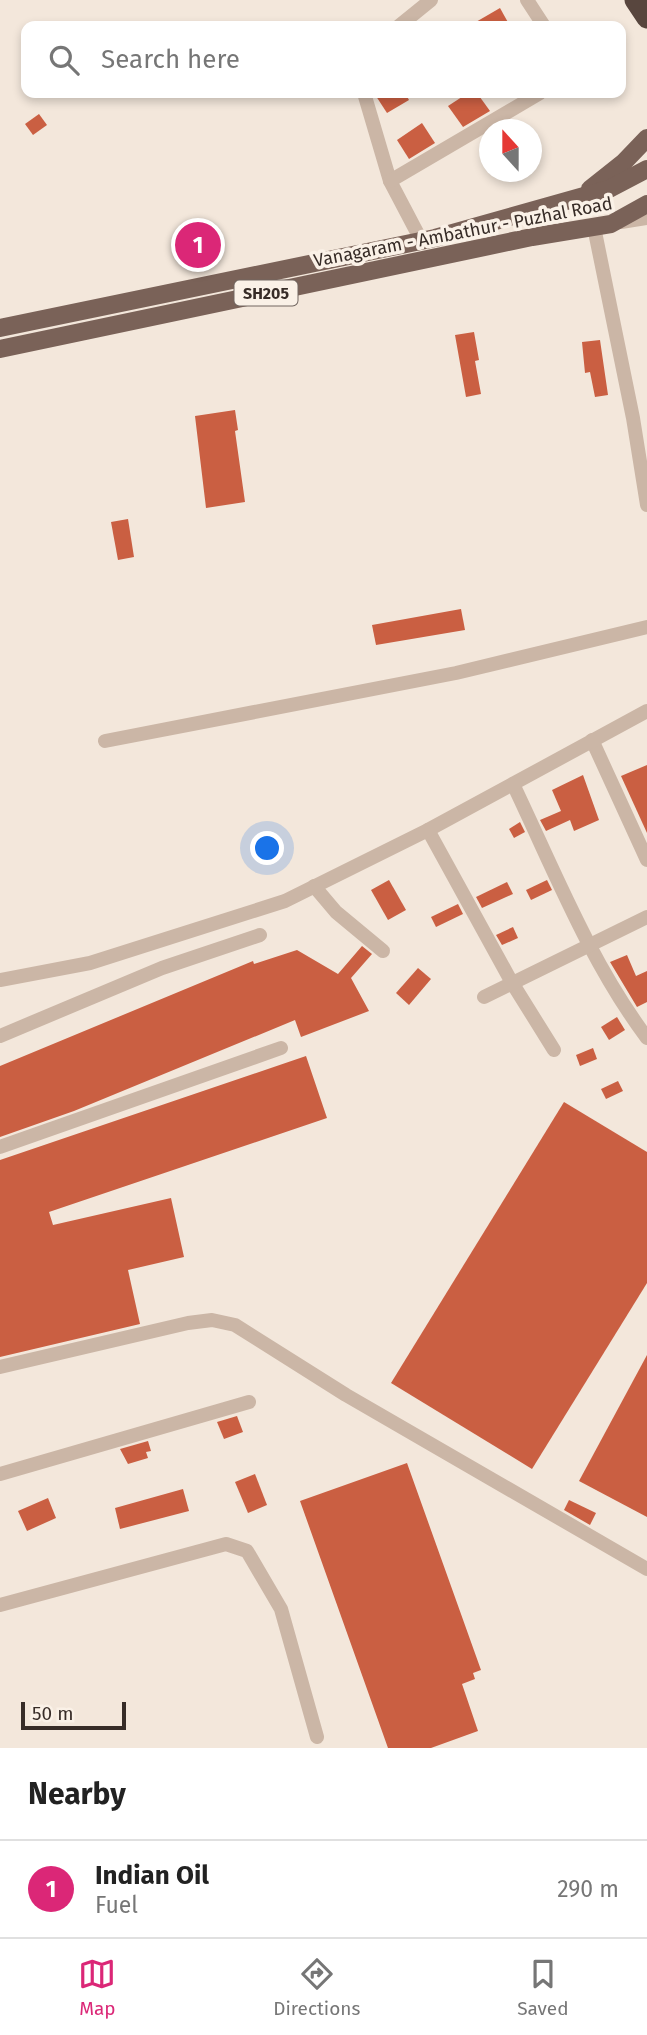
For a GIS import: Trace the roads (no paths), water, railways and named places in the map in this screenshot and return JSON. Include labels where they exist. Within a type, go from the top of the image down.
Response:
[{"type":"highway","points":[[635,0],[647,18]]},
{"type":"main road","points":[[579,197],[624,162],[647,138]]},
{"type":"main road","points":[[0,328],[421,240],[609,189],[647,169]]},
{"type":"main road","points":[[602,226],[647,204]]},
{"type":"main road","name":"Vanagaram - Ambathur - Puzhal Road","points":[[0,349],[532,237],[602,226]]},
{"type":"street","points":[[405,21],[431,0]]},
{"type":"street","points":[[527,0],[541,21]]},
{"type":"street","points":[[365,98],[390,181],[421,240]]},
{"type":"street","points":[[390,181],[531,98]]},
{"type":"street","name":"Vanagaram - Ambathur - Puzhal Road","points":[[602,226],[647,218]]},
{"type":"street","points":[[602,226],[645,473],[647,505]]},
{"type":"street","points":[[104,741],[456,673],[647,627]]},
{"type":"street","points":[[0,980],[90,963],[285,901],[428,830],[647,711]]},
{"type":"street","points":[[592,740],[647,860]]},
{"type":"street","points":[[513,784],[591,946],[625,1008],[647,1038]]},
{"type":"street","points":[[428,830],[511,981],[554,1050]]},
{"type":"street","points":[[314,886],[336,912],[383,951]]},
{"type":"street","points":[[484,996],[647,917]]},
{"type":"street","points":[[0,1036],[162,968],[260,935]]},
{"type":"street","points":[[0,1147],[281,1048]]},
{"type":"street","points":[[0,1367],[188,1323],[212,1320],[235,1325],[346,1395],[647,1569]]},
{"type":"street","points":[[0,1474],[249,1402]]},
{"type":"street","points":[[0,1605],[226,1544],[238,1545],[247,1550],[281,1609],[317,1737]]},
{"type":"place","name":"Indian Oil","points":[[198,245]]}]
